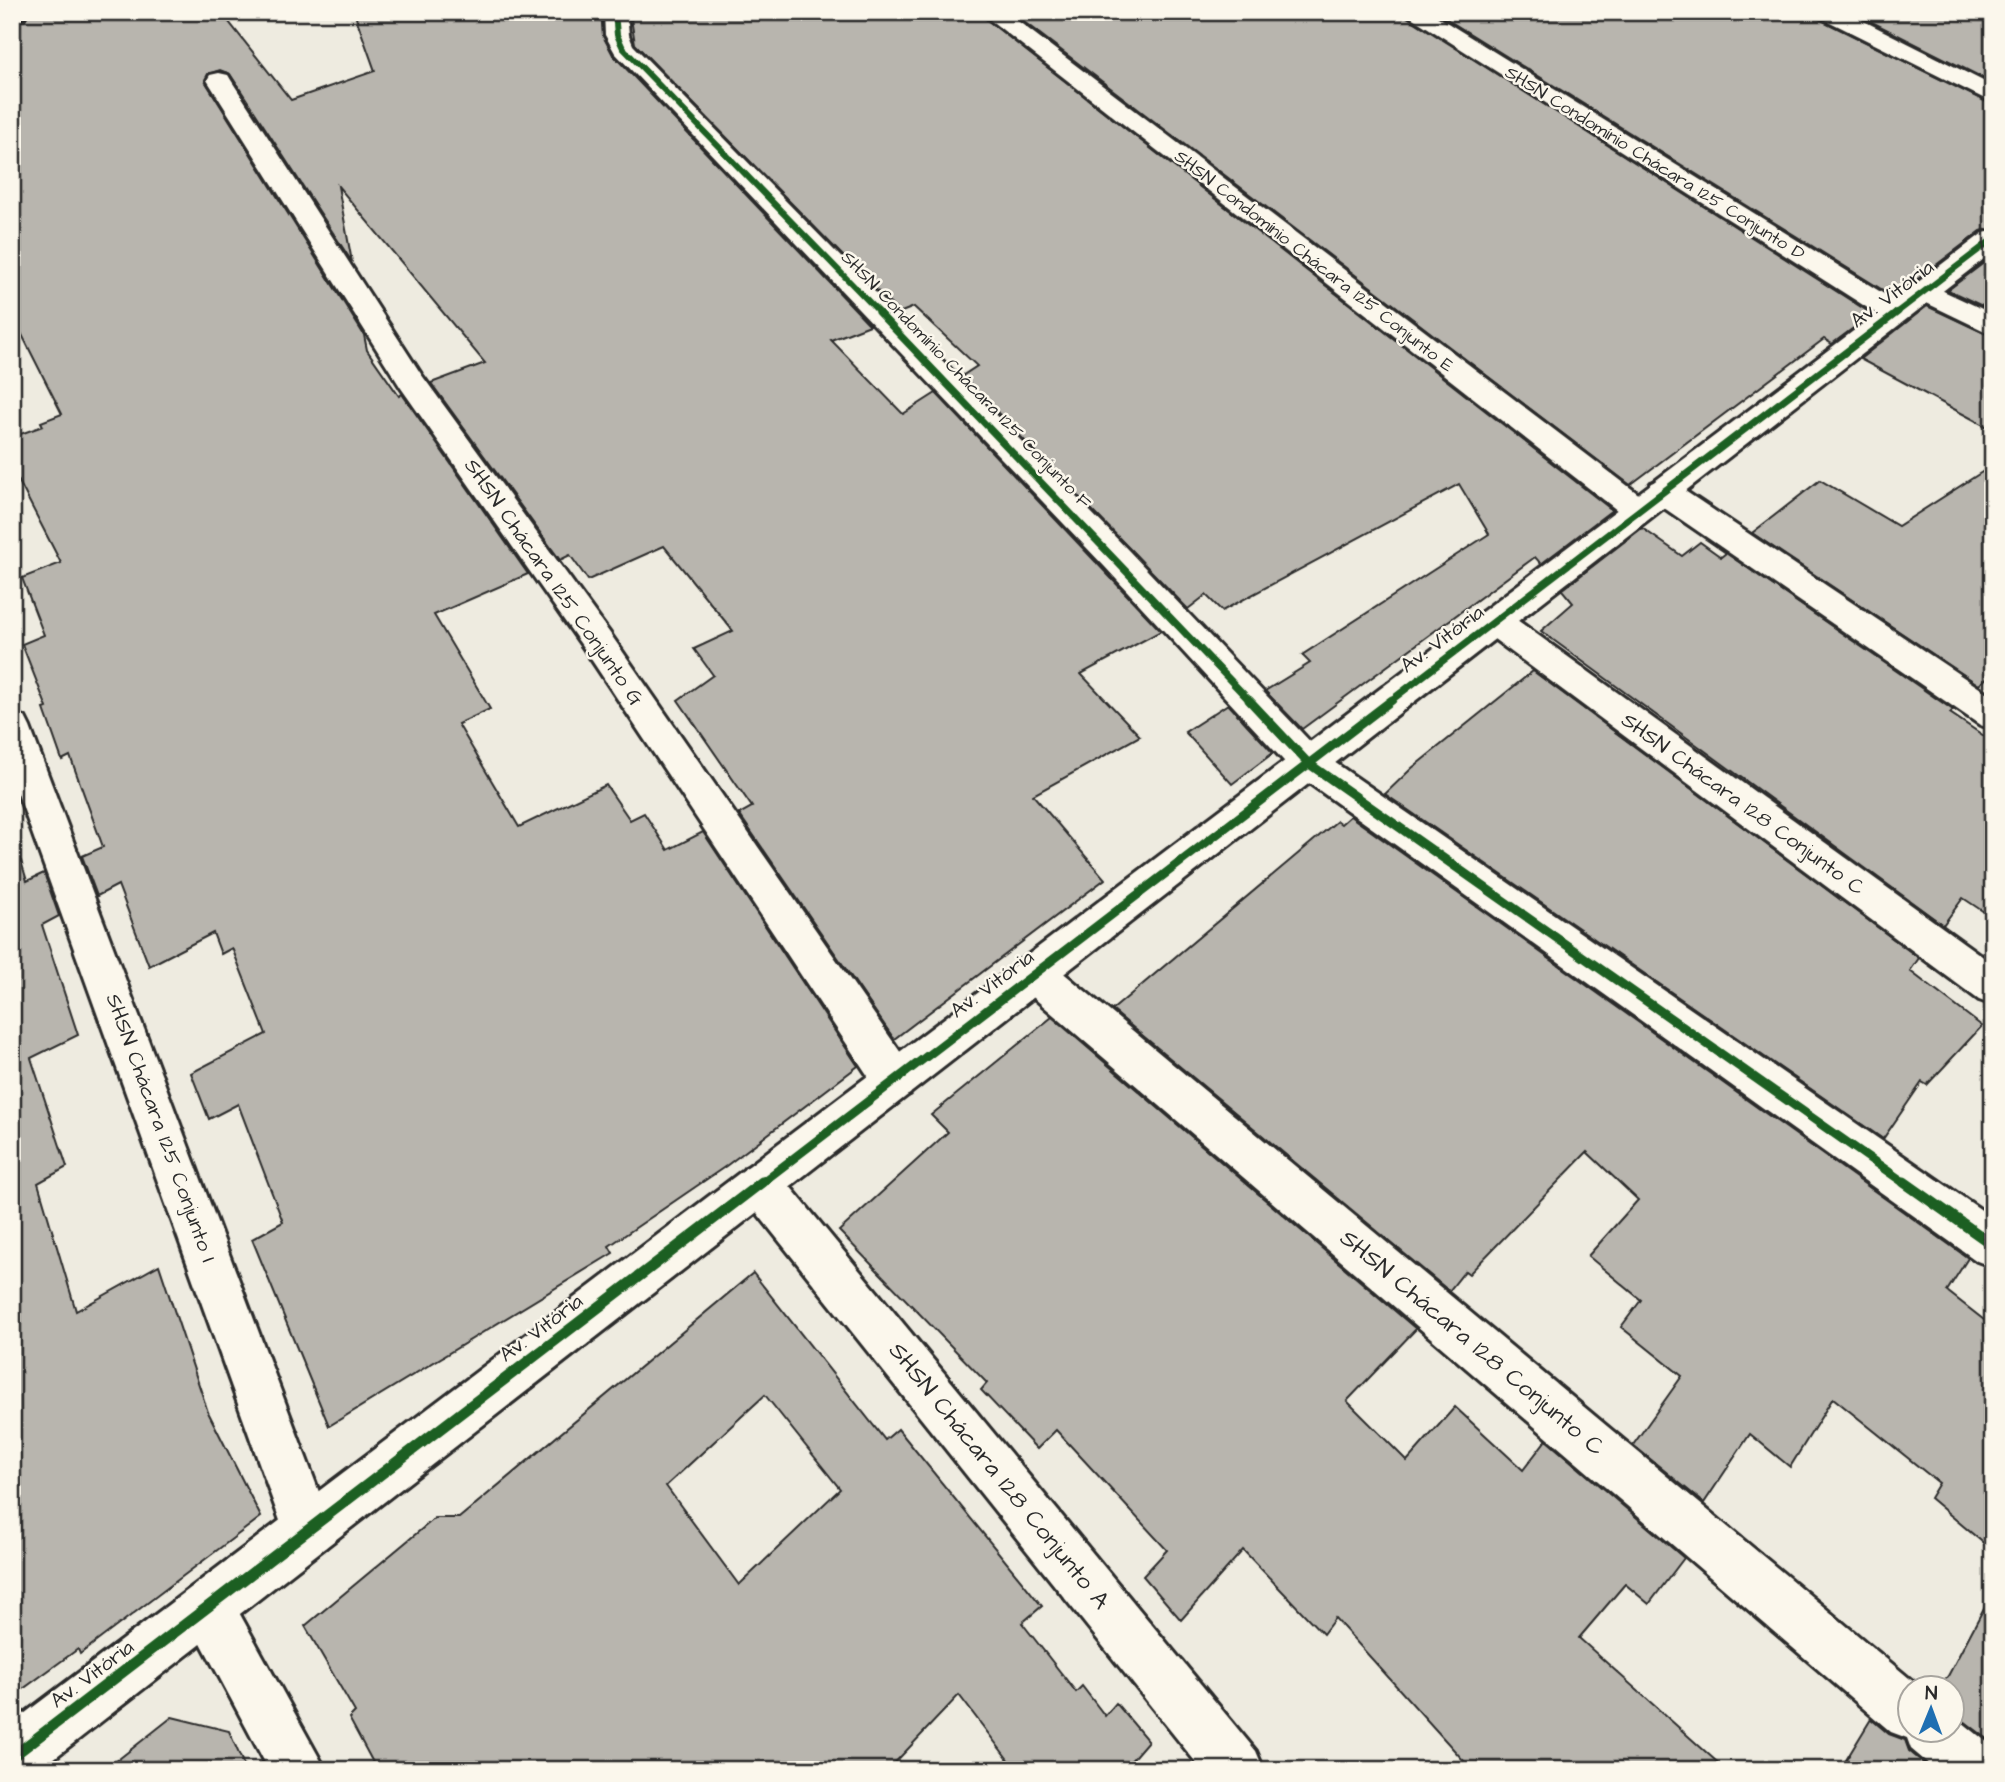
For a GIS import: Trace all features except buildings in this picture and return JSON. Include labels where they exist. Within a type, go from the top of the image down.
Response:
[{"type":"street","name":"SHSN Condomínio Chácara 125 Conjunto F","points":[[615,12],[617,35],[623,48],[1117,559],[1308,763],[1993,1245]]},
{"type":"street","name":"SHSN Condomínio Chácara 125 Conjunto E","points":[[991,12],[1650,501],[1993,715]]},
{"type":"street","name":"SHSN Condomínio Chácara 125 Conjunto D","points":[[1414,12],[1910,302]]},
{"type":"street","points":[[1828,12],[1993,96]]},
{"type":"street","name":"SHSN Chácara 125 Conjunto G","points":[[219,80],[411,381],[597,641],[895,1080]]},
{"type":"street","name":"Av. Vitória","points":[[12,1757],[1993,239]]},
{"type":"street","points":[[1910,302],[1993,326]]},
{"type":"street","name":"SHSN Chácara 128 Conjunto C","points":[[1494,621],[1993,987]]},
{"type":"street","name":"SHSN Chácara 125 Conjunto I","points":[[12,727],[308,1529]]},
{"type":"street","name":"SHSN Chácara 128 Conjunto C","points":[[1034,973],[1896,1701]]},
{"type":"street","name":"SHSN Chácara 128 Conjunto A","points":[[760,1183],[1237,1770]]},
{"type":"street","points":[[208,1607],[299,1770]]},
{"type":"street","points":[[1947,1744],[1978,1770]]},
{"type":"cycle path","points":[[615,12],[617,35],[623,48],[1117,559],[1308,763],[1993,1245]]},
{"type":"cycle path","points":[[12,1757],[1993,239]]}]
